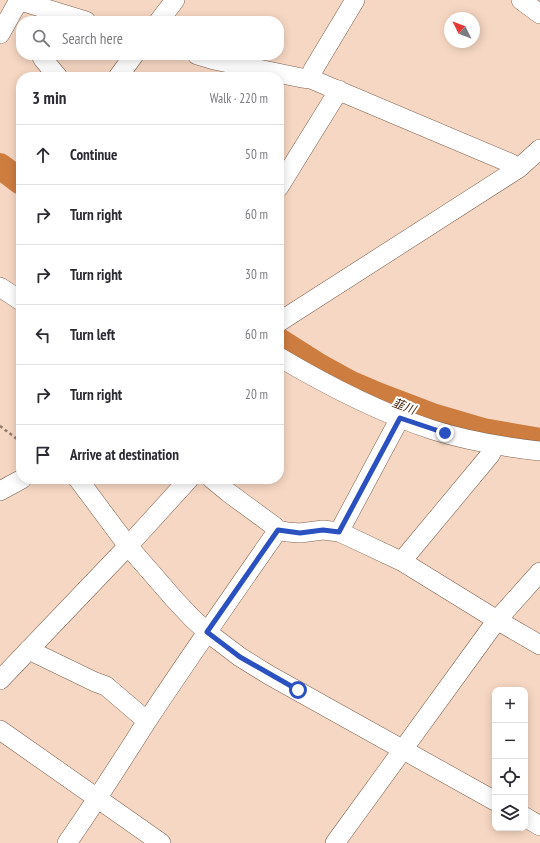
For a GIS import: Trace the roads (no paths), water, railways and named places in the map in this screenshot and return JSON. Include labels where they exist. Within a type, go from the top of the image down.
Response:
[{"type":"street","points":[[163,16],[175,0]]},
{"type":"street","points":[[311,79],[313,70],[355,0]]},
{"type":"street","points":[[521,0],[540,14]]},
{"type":"street","points":[[18,1],[23,16]]},
{"type":"street","points":[[18,1],[70,16]]},
{"type":"street","points":[[0,34],[18,1]]},
{"type":"street","points":[[44,60],[54,72]]},
{"type":"street","points":[[122,72],[130,60]]},
{"type":"street","points":[[214,60],[273,72]]},
{"type":"street","points":[[284,74],[311,79],[339,90],[519,168]]},
{"type":"street","points":[[284,179],[339,90]]},
{"type":"street","points":[[284,316],[519,168],[540,149]]},
{"type":"street","points":[[0,287],[16,298]]},
{"type":"street","points":[[284,360],[339,391],[400,418],[445,433],[495,445],[540,451]]},
{"type":"street","points":[[339,532],[400,418]]},
{"type":"street","points":[[403,562],[406,556],[490,455],[495,445]]},
{"type":"street","points":[[0,492],[16,483]]},
{"type":"street","points":[[82,484],[128,546],[175,600],[207,632],[240,657],[492,799]]},
{"type":"street","points":[[0,680],[185,484]]},
{"type":"street","points":[[218,484],[278,530],[300,533],[323,530],[339,532],[403,562],[540,645]]},
{"type":"street","points":[[67,843],[98,799],[147,721],[278,530]]},
{"type":"street","points":[[335,843],[497,620],[540,572]]},
{"type":"street","points":[[29,649],[106,686],[147,721]]},
{"type":"street","points":[[0,730],[161,843]]},
{"type":"street","points":[[528,819],[540,826]]},
{"type":"waterway","name":"韮川","points":[[0,166],[16,178]]},
{"type":"waterway","name":"韮川","points":[[284,344],[349,383],[432,416],[483,431],[540,441]]}]
